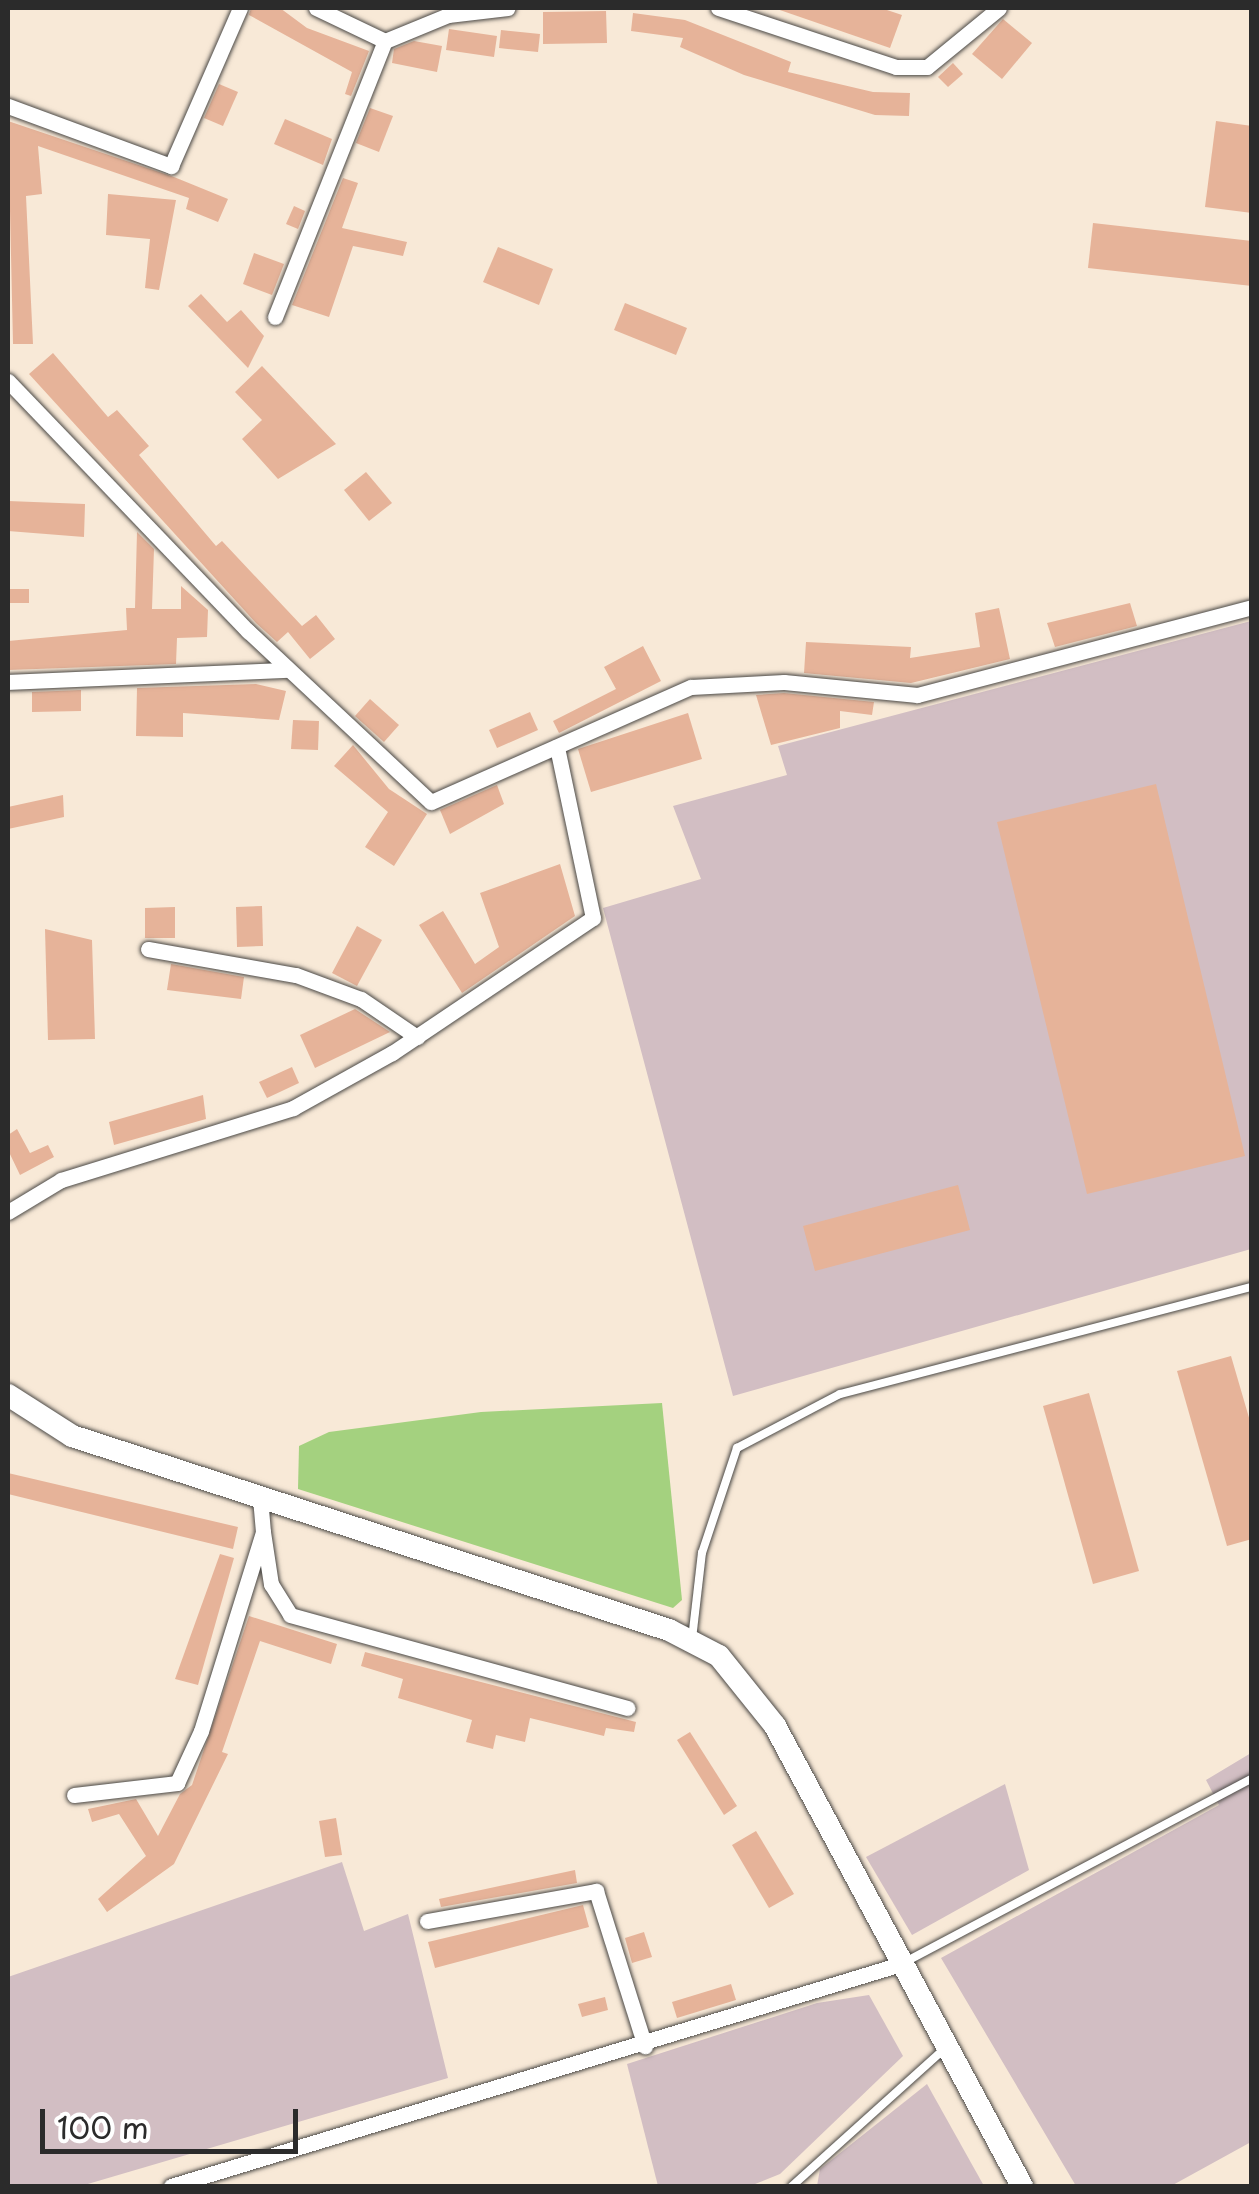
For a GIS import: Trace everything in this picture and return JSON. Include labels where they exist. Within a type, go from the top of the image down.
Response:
[{"type":"main road","points":[[11,1404],[72,1436],[692,1638],[748,1685],[774,1726],[1022,2186]]},
{"type":"street","points":[[8,106],[170,166],[240,8]]},
{"type":"street","points":[[316,8],[385,41]]},
{"type":"street","points":[[275,317],[385,41],[448,14],[508,8]]},
{"type":"street","points":[[718,8],[896,67],[927,67],[999,8]]},
{"type":"street","points":[[8,381],[287,670],[430,802],[691,687],[784,682],[917,696],[1252,607]]},
{"type":"street","points":[[8,682],[287,670]]},
{"type":"street","points":[[8,1212],[60,1180],[293,1108],[417,1036],[593,918],[557,747]]},
{"type":"street","points":[[148,948],[296,975],[361,999],[417,1036]]},
{"type":"street","points":[[260,1497],[272,1584],[290,1615],[628,1708]]},
{"type":"street","points":[[74,1795],[177,1783],[201,1731],[263,1532]]},
{"type":"street","points":[[427,1922],[596,1891],[645,2046]]},
{"type":"street","points":[[171,2186],[645,2046],[901,1964]]},
{"type":"lane","points":[[692,1638],[702,1552],[737,1448],[840,1394],[1252,1287]]},
{"type":"lane","points":[[901,1964],[1252,1778]]},
{"type":"lane","points":[[792,2186],[945,2048]]},
{"type":"shaded area","points":[[1251,621],[1251,1249],[733,1396],[603,908],[701,879],[673,806],[787,775],[778,746]]},
{"type":"shaded area","points":[[1251,1753],[1251,2142],[1171,2186],[1076,2186],[941,1958],[1219,1805],[1206,1780]]},
{"type":"shaded area","points":[[1005,1784],[1029,1870],[912,1935],[866,1857]]},
{"type":"shaded area","points":[[342,1862],[364,1931],[408,1914],[448,2078],[81,2186],[8,2186],[8,1977]]},
{"type":"shaded area","points":[[869,1995],[903,2056],[780,2174],[750,2186],[658,2186],[627,2064],[817,2003]]},
{"type":"shaded area","points":[[927,2084],[984,2186],[817,2186],[820,2169]]},
{"type":"green space","points":[[662,1403],[682,1600],[673,1608],[298,1489],[299,1446],[329,1432],[481,1412]]},
{"type":"building","points":[[251,8],[280,8],[307,28],[369,51],[351,96],[345,94],[352,72],[249,15]]},
{"type":"building","points":[[774,8],[881,8],[902,15],[890,48]]},
{"type":"building","points":[[606,11],[607,43],[543,44],[543,12]]},
{"type":"building","points":[[633,13],[685,20],[791,62],[788,72],[873,92],[910,93],[909,116],[875,115],[744,75],[680,47],[683,38],[631,31]]},
{"type":"building","points":[[1003,19],[1032,43],[1002,79],[972,54]]},
{"type":"building","points":[[449,29],[497,36],[494,57],[446,50]]},
{"type":"building","points":[[501,30],[540,34],[538,52],[499,48]]},
{"type":"building","points":[[414,41],[442,46],[437,72],[392,63],[394,49]]},
{"type":"building","points":[[953,63],[963,74],[948,87],[938,77]]},
{"type":"building","points":[[219,84],[238,92],[223,126],[204,118]]},
{"type":"building","points":[[370,108],[393,116],[379,152],[356,143]]},
{"type":"building","points":[[285,119],[332,139],[323,165],[274,144]]},
{"type":"building","points":[[8,121],[228,199],[218,222],[186,209],[189,198],[38,146],[42,194],[26,196],[33,344],[13,344]]},
{"type":"building","points":[[1216,121],[1252,126],[1252,213],[1205,207]]},
{"type":"building","points":[[343,178],[358,183],[342,228],[407,242],[403,256],[353,246],[329,317],[292,305]]},
{"type":"building","points":[[108,194],[176,200],[159,290],[145,288],[150,239],[106,235]]},
{"type":"building","points":[[294,206],[305,211],[298,229],[286,224]]},
{"type":"building","points":[[1093,223],[1252,241],[1252,286],[1088,268]]},
{"type":"building","points":[[498,247],[553,269],[539,305],[483,282]]},
{"type":"building","points":[[254,253],[284,264],[272,295],[243,284]]},
{"type":"building","points":[[201,294],[227,322],[241,310],[264,336],[248,368],[188,306]]},
{"type":"building","points":[[625,303],[687,328],[676,355],[614,330]]},
{"type":"building","points":[[53,353],[108,417],[117,410],[149,446],[139,455],[216,546],[222,541],[302,626],[316,615],[335,639],[310,659],[288,632],[277,642],[256,623],[29,374]]},
{"type":"building","points":[[262,366],[336,444],[278,479],[242,439],[262,420],[235,392]]},
{"type":"building","points":[[366,472],[392,503],[369,521],[344,490]]},
{"type":"building","points":[[8,501],[85,504],[84,537],[8,531]]},
{"type":"building","points":[[137,532],[154,549],[152,609],[181,609],[181,586],[208,610],[207,637],[177,638],[176,664],[8,670],[8,641],[127,630],[126,608],[135,608]]},
{"type":"building","points":[[8,589],[29,589],[29,603],[8,603]]},
{"type":"building","points":[[1130,603],[1137,626],[1055,647],[1047,623]]},
{"type":"building","points":[[999,608],[1010,659],[911,683],[804,673],[806,642],[911,647],[910,658],[980,647],[975,613]]},
{"type":"building","points":[[643,646],[661,681],[559,733],[553,721],[616,689],[604,667]]},
{"type":"building","points":[[256,684],[286,691],[279,720],[183,713],[183,737],[136,736],[137,688]]},
{"type":"building","points":[[81,690],[81,711],[32,712],[32,692]]},
{"type":"building","points":[[784,693],[874,702],[872,715],[840,711],[840,728],[771,745],[756,695]]},
{"type":"building","points":[[370,699],[399,725],[384,742],[355,716]]},
{"type":"building","points":[[530,712],[538,730],[497,748],[489,730]]},
{"type":"building","points":[[688,713],[702,759],[591,792],[578,749]]},
{"type":"building","points":[[293,720],[319,721],[318,750],[291,749]]},
{"type":"building","points":[[353,745],[389,789],[427,814],[394,866],[365,847],[388,812],[334,766]]},
{"type":"building","points":[[1156,784],[1245,1156],[1087,1194],[997,822]]},
{"type":"building","points":[[497,785],[504,804],[450,834],[440,810]]},
{"type":"building","points":[[63,795],[64,817],[8,829],[8,807]]},
{"type":"building","points":[[560,864],[575,916],[462,993],[419,925],[443,911],[475,964],[499,947],[480,893]]},
{"type":"building","points":[[262,906],[263,946],[237,947],[236,907]]},
{"type":"building","points":[[175,907],[175,938],[145,938],[145,908]]},
{"type":"building","points":[[357,926],[382,940],[357,986],[332,973]]},
{"type":"building","points":[[45,929],[92,940],[95,1039],[48,1040]]},
{"type":"building","points":[[171,964],[244,977],[241,999],[167,990]]},
{"type":"building","points":[[355,1009],[390,1032],[315,1068],[300,1035]]},
{"type":"building","points":[[292,1067],[299,1083],[267,1098],[259,1082]]},
{"type":"building","points":[[203,1095],[206,1119],[114,1145],[109,1122]]},
{"type":"building","points":[[17,1129],[30,1153],[48,1145],[54,1157],[20,1175],[8,1150],[8,1135]]},
{"type":"building","points":[[958,1185],[970,1230],[815,1271],[803,1226]]},
{"type":"building","points":[[1231,1356],[1252,1428],[1252,1539],[1227,1546],[1177,1371]]},
{"type":"building","points":[[1089,1393],[1139,1571],[1093,1584],[1043,1406]]},
{"type":"building","points":[[8,1473],[238,1527],[233,1549],[8,1494]]},
{"type":"building","points":[[220,1554],[234,1558],[198,1685],[175,1679]]},
{"type":"building","points":[[249,1616],[337,1644],[331,1664],[260,1641],[222,1752],[228,1754],[174,1864],[107,1912],[98,1899],[146,1856],[119,1814],[92,1822],[88,1809],[136,1799],[158,1836],[180,1794],[192,1785]]},
{"type":"building","points":[[365,1652],[636,1722],[634,1732],[606,1728],[604,1736],[530,1718],[525,1742],[496,1735],[493,1749],[466,1742],[472,1720],[398,1698],[403,1679],[361,1666]]},
{"type":"building","points":[[690,1732],[737,1806],[724,1815],[677,1740]]},
{"type":"building","points":[[336,1818],[342,1855],[325,1857],[319,1821]]},
{"type":"building","points":[[756,1831],[794,1894],[769,1908],[732,1845]]},
{"type":"building","points":[[575,1870],[577,1883],[441,1907],[439,1899]]},
{"type":"building","points":[[583,1905],[589,1927],[435,1968],[428,1942]]},
{"type":"building","points":[[644,1932],[652,1957],[632,1963],[625,1938]]},
{"type":"building","points":[[731,1984],[736,2000],[677,2018],[672,2002]]},
{"type":"building","points":[[605,1997],[608,2010],[582,2017],[578,2004]]}]
